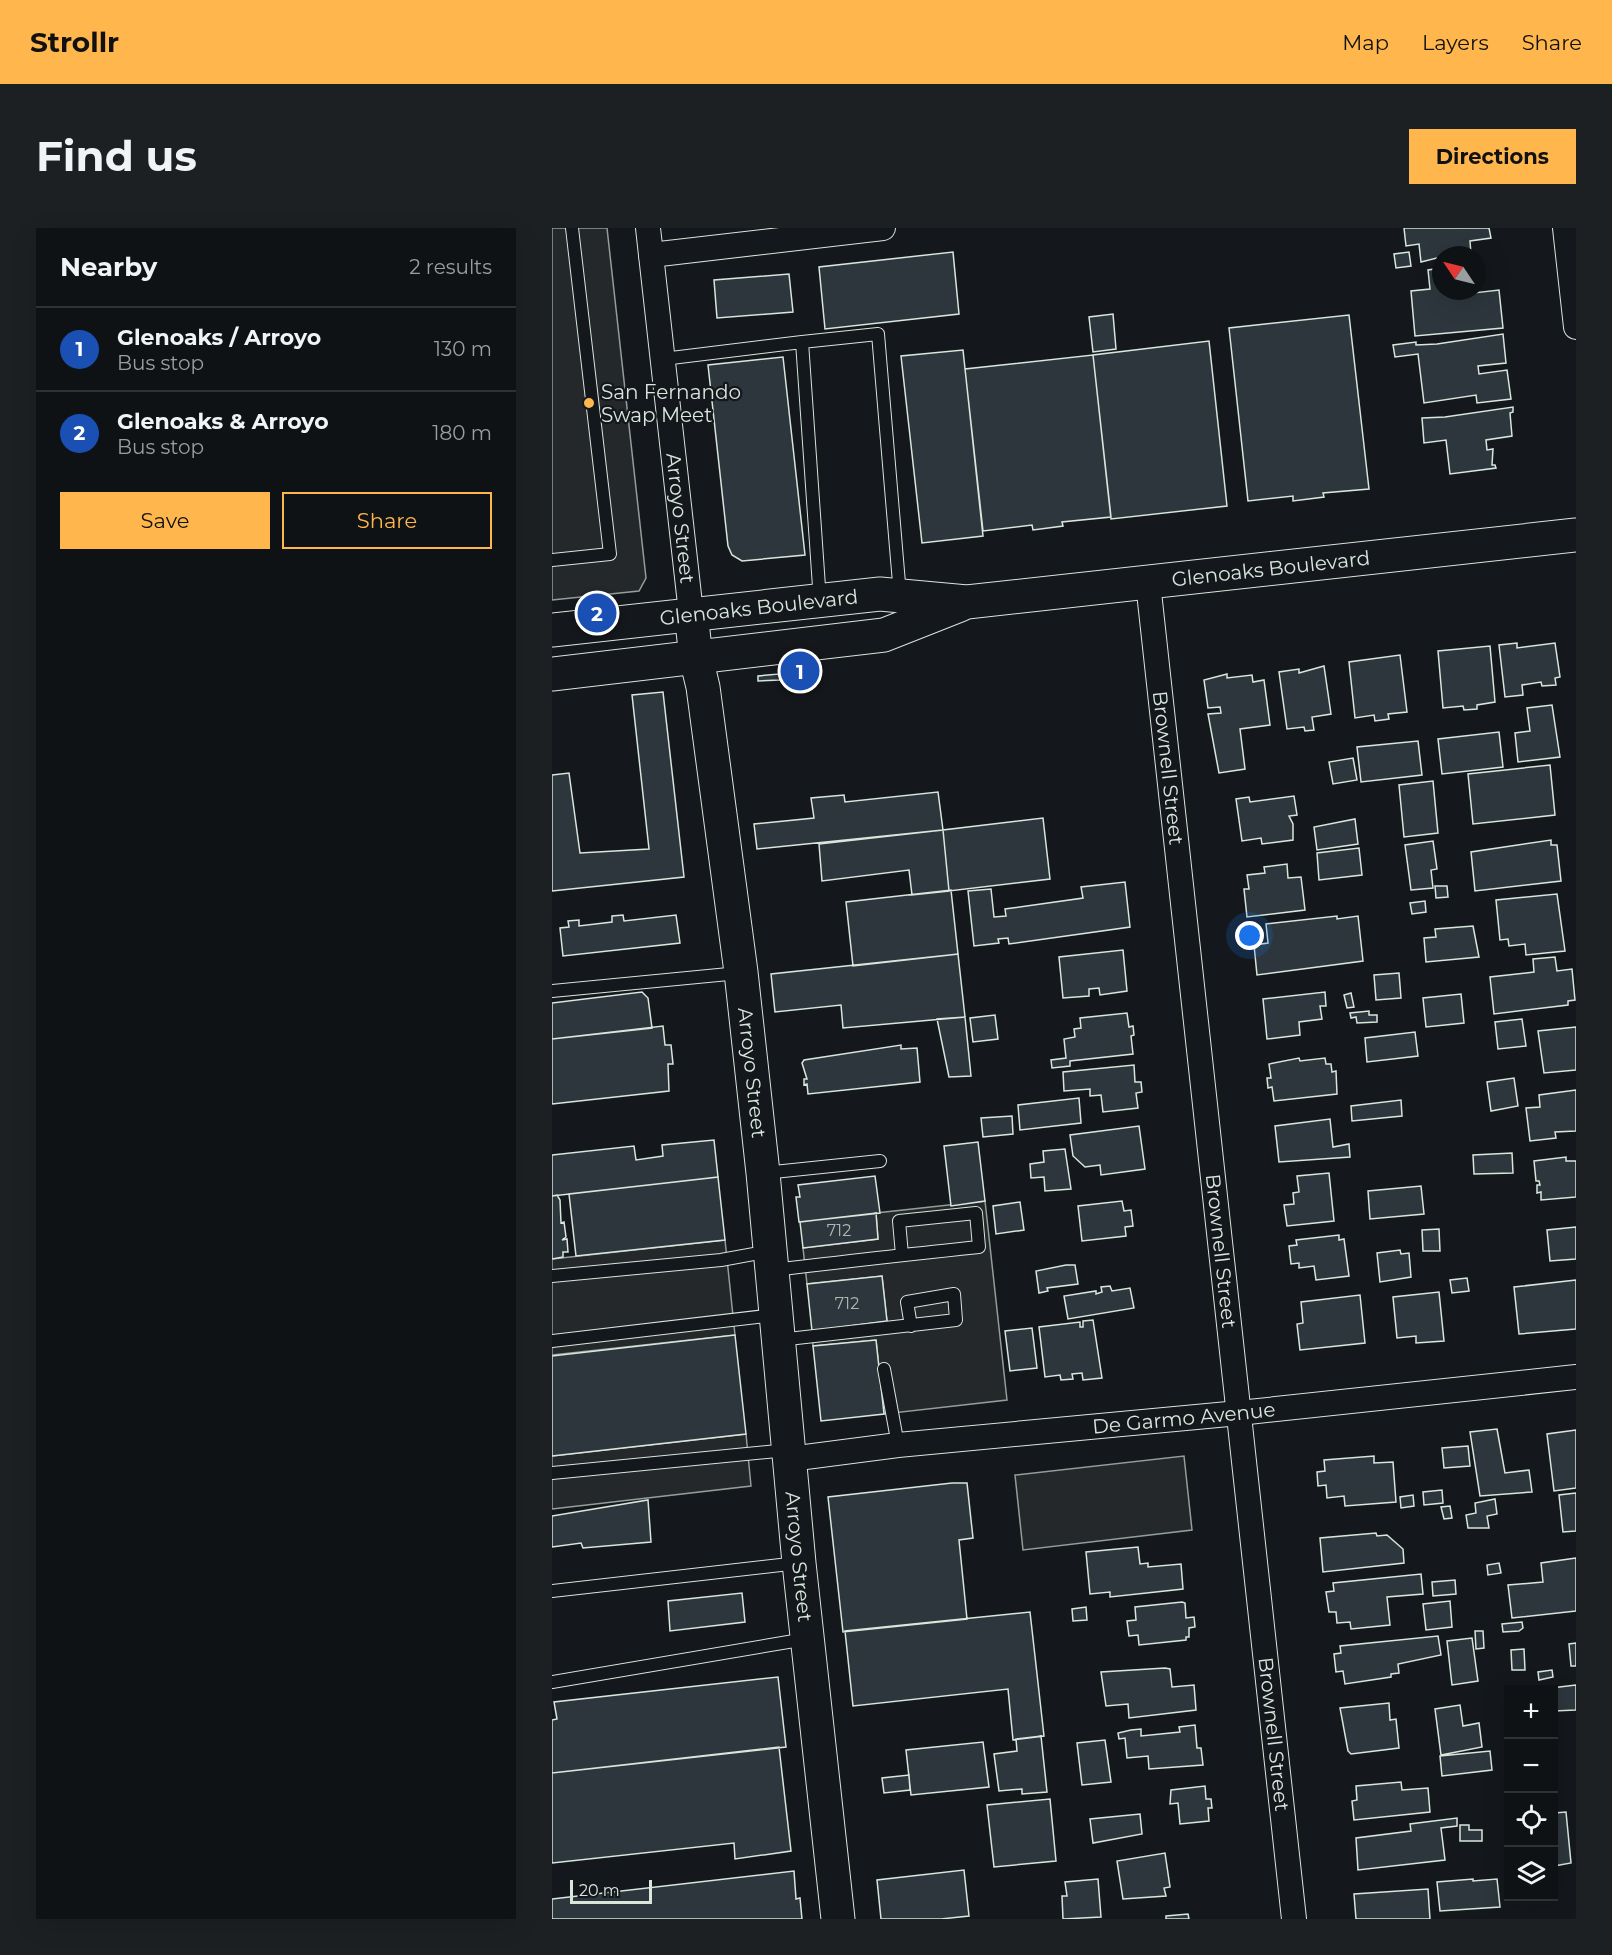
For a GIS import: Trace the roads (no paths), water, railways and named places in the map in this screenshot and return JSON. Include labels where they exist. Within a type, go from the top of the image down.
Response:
[{"type":"main road","name":"Glenoaks Boulevard","points":[[552,630],[880,594],[967,602],[1576,536]]},
{"type":"main road","name":"Glenoaks Boulevard","points":[[552,674],[884,635],[967,602]]},
{"type":"main road","name":"Arroyo Street","points":[[691,613],[696,658],[704,687],[741,972],[772,1260],[799,1563],[838,1919]]},
{"type":"street","name":"Arroyo Street","points":[[648,228],[691,613]]},
{"type":"street","points":[[651,255],[883,228]]},
{"type":"street","points":[[1565,228],[1576,327]]},
{"type":"street","name":"Brownell Street","points":[[1148,583],[1293,1919]]},
{"type":"street","name":"De Garmo Avenue","points":[[790,1454],[1239,1413],[1576,1377]]},
{"type":"lane","points":[[552,560],[610,554],[572,228]]},
{"type":"lane","points":[[663,359],[878,334],[900,596]]},
{"type":"lane","points":[[802,342],[820,601]]},
{"type":"lane","points":[[552,991],[741,972]]},
{"type":"lane","points":[[763,1173],[880,1161]]},
{"type":"lane","points":[[552,1276],[721,1260],[902,1255],[979,1247],[976,1214],[899,1221],[902,1255]]},
{"type":"lane","points":[[552,1341],[777,1328],[911,1326]]},
{"type":"lane","points":[[884,1369],[898,1445]]},
{"type":"lane","points":[[552,1473],[790,1454]]},
{"type":"lane","points":[[552,1591],[799,1563]]},
{"type":"lane","points":[[552,1682],[808,1639]]},
{"type":"place","name":"San Fernando Swap Meet","points":[[589,403]]},
{"type":"place","name":"Glenoaks & Arroyo","points":[[597,613]]},
{"type":"place","name":"Glenoaks / Arroyo","points":[[800,671]]}]
